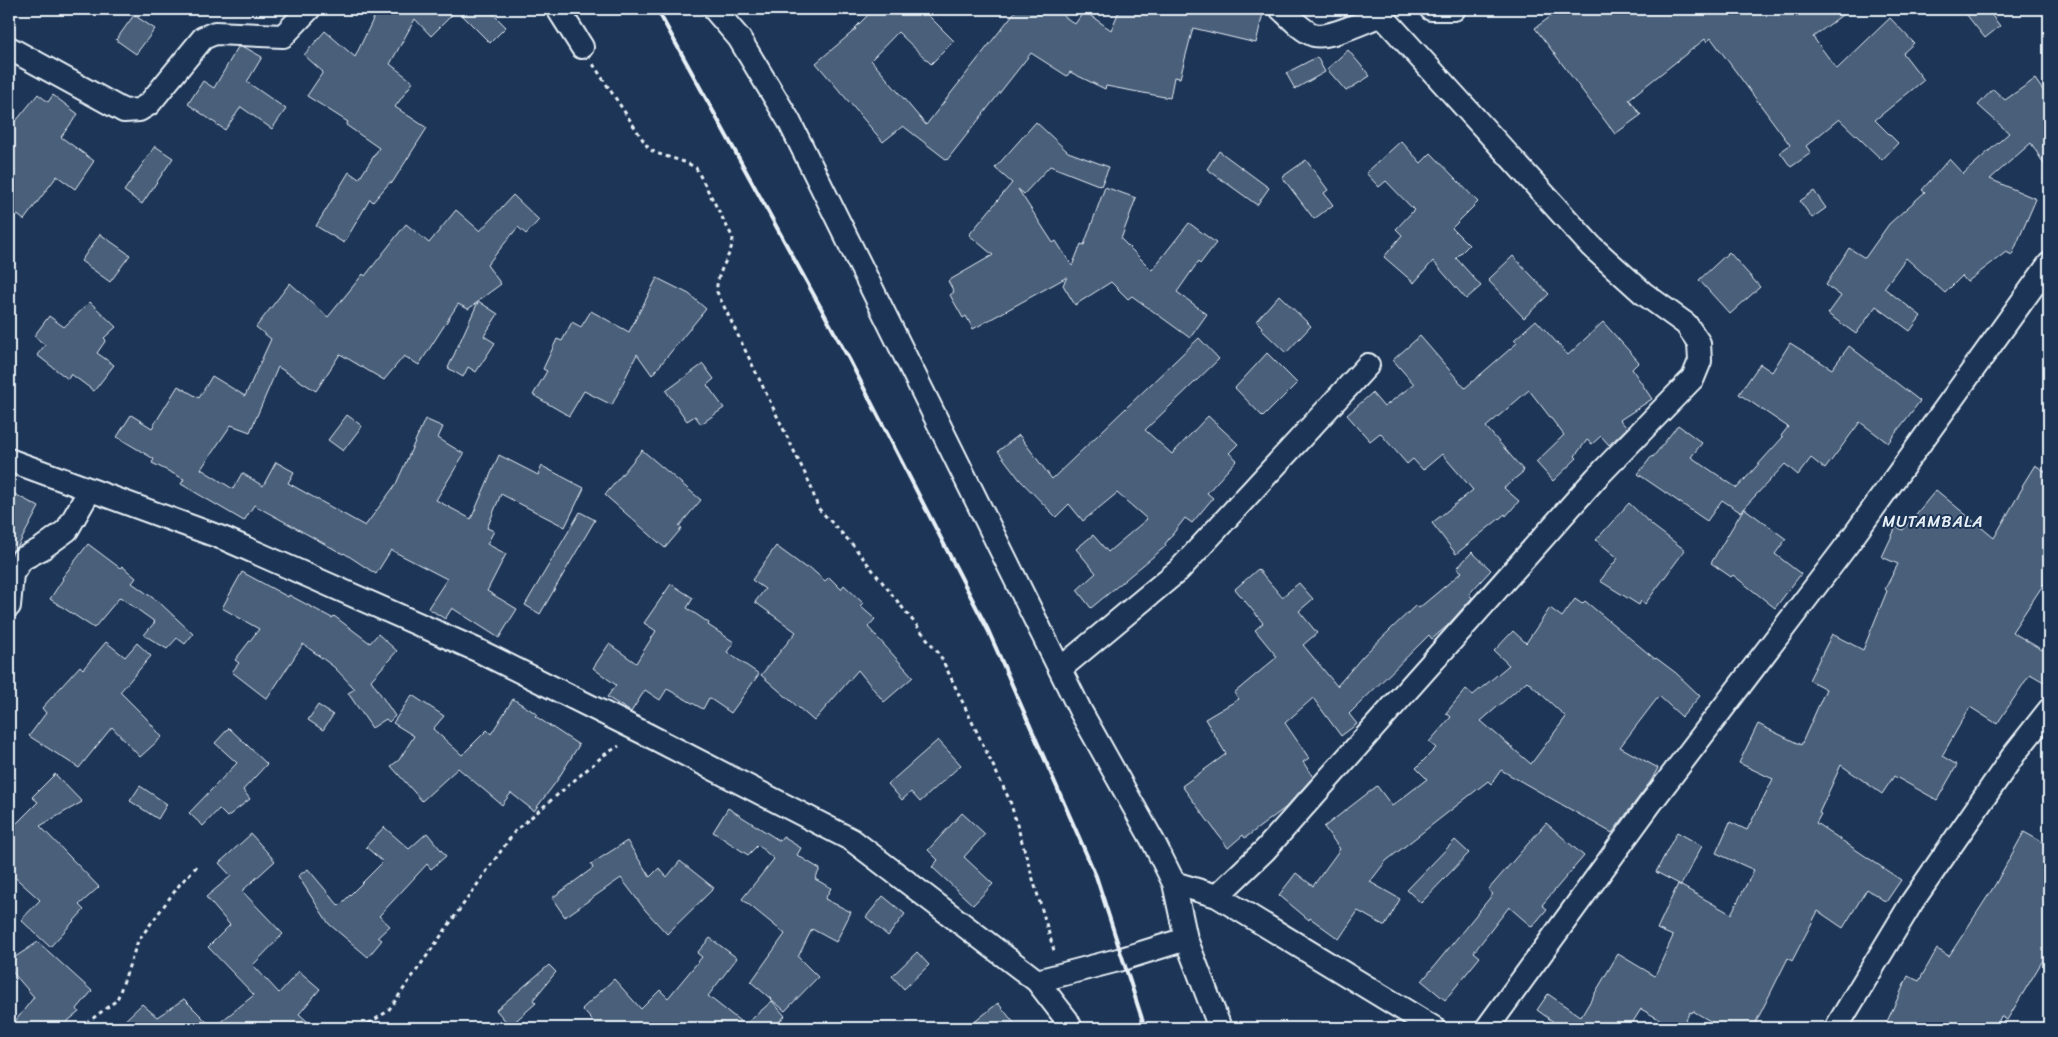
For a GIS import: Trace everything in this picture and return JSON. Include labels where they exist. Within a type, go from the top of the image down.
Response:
[{"type":"street","points":[[9,48],[124,111],[139,110],[149,104],[202,38],[215,34],[283,36],[308,9]]},
{"type":"street","points":[[558,9],[582,47]]},
{"type":"street","points":[[714,9],[739,38],[789,121],[1081,712],[1154,843],[1174,883],[1186,939],[1220,1028]]},
{"type":"street","points":[[1281,9],[1300,26],[1314,35],[1324,36],[1399,9]]},
{"type":"street","points":[[1431,9],[1454,9]]},
{"type":"street","points":[[1217,896],[1265,850],[1596,478],[1694,378],[1700,361],[1699,343],[1686,324],[1643,293],[1591,246],[1385,19],[1377,17]]},
{"type":"street","points":[[1487,1028],[1650,804],[1847,545],[2049,264]]},
{"type":"street","points":[[1060,669],[1179,570],[1368,365]]},
{"type":"street","points":[[9,460],[234,543],[478,650],[852,840],[1037,981],[1071,1028]]},
{"type":"street","points":[[9,606],[12,574],[22,559],[67,530],[90,490]]},
{"type":"street","points":[[1836,1028],[1912,902],[2015,753],[2049,710]]},
{"type":"street","points":[[1174,883],[1217,896],[1434,1028]]},
{"type":"street","points":[[1037,981],[1122,959],[1186,939]]},
{"type":"path","points":[[582,47],[649,149],[662,157],[687,162],[696,168],[733,238],[733,247],[716,283],[717,292],[810,484],[818,508],[852,544],[940,655],[1010,801],[1061,974]]},
{"type":"path","points":[[362,1028],[388,1011],[515,831],[604,755],[644,733]]},
{"type":"path","points":[[80,1028],[117,1000],[138,941],[180,884],[198,865]]},
{"type":"building","points":[[378,9],[488,9],[506,27],[490,43],[457,10],[431,36],[415,19],[390,64],[413,82],[395,107],[427,128],[392,183],[390,182],[373,202],[370,199],[344,243],[316,226],[349,172],[359,179],[379,148],[346,125],[348,122],[307,96],[323,72],[304,55],[325,31],[355,57]]},
{"type":"building","points":[[874,9],[922,9],[954,41],[931,64],[898,32],[871,60],[926,125],[1017,9],[1054,9],[1075,24],[1084,11],[1111,30],[1120,9],[1264,9],[1256,43],[1193,28],[1180,78],[1174,77],[1170,98],[1106,86],[1105,89],[1070,72],[1067,76],[1031,53],[947,160],[903,126],[883,142],[816,63],[856,29]]},
{"type":"building","points":[[1561,9],[1850,9],[1813,37],[1837,69],[1890,18],[1914,43],[1903,53],[1924,80],[1875,120],[1898,143],[1882,160],[1839,119],[1806,146],[1811,153],[1791,167],[1780,152],[1790,145],[1711,38],[1707,42],[1705,39],[1629,99],[1641,115],[1615,134],[1535,28]]},
{"type":"building","points":[[1962,9],[1987,9],[2000,26],[1985,38]]},
{"type":"building","points":[[134,15],[155,29],[136,54],[116,40]]},
{"type":"building","points":[[238,47],[246,48],[262,57],[247,82],[286,109],[272,129],[241,107],[225,130],[188,104],[203,81],[214,88]]},
{"type":"building","points":[[1348,50],[1370,76],[1346,91],[1327,69]]},
{"type":"building","points":[[1317,57],[1325,72],[1295,89],[1286,73]]},
{"type":"building","points":[[2035,79],[2049,99],[2049,172],[2031,143],[1990,179],[2036,199],[2012,255],[2006,252],[1967,282],[1962,276],[1945,293],[1906,258],[1884,288],[1921,316],[1910,331],[1876,306],[1856,334],[1828,314],[1841,296],[1826,285],[1849,248],[1865,258],[1889,224],[1925,192],[1922,190],[1949,159],[1963,174],[2009,133],[1978,105],[1993,89],[2005,100]]},
{"type":"building","points":[[38,94],[48,102],[53,95],[78,114],[61,137],[94,161],[75,189],[57,176],[24,220],[9,208],[9,115],[16,121]]},
{"type":"building","points":[[1036,122],[1068,152],[1109,167],[1101,186],[1050,166],[1024,194],[1018,189],[1053,243],[1056,241],[1072,266],[1081,244],[1084,245],[1105,187],[1136,198],[1121,239],[1152,270],[1189,223],[1216,243],[1200,264],[1198,262],[1177,292],[1207,314],[1190,338],[1132,296],[1128,299],[1111,282],[1075,305],[1063,285],[1067,277],[973,329],[966,316],[963,318],[950,295],[954,292],[948,281],[993,255],[969,235],[1012,183],[995,168]]},
{"type":"building","points":[[1401,141],[1421,163],[1431,153],[1478,202],[1452,228],[1469,245],[1456,258],[1481,286],[1466,299],[1433,261],[1414,283],[1384,257],[1402,235],[1396,229],[1414,210],[1386,181],[1379,187],[1366,173]]},
{"type":"building","points":[[155,146],[173,158],[142,204],[124,191]]},
{"type":"building","points":[[1219,151],[1269,188],[1257,205],[1207,169]]},
{"type":"building","points":[[1306,160],[1328,190],[1324,193],[1333,205],[1314,219],[1282,177]]},
{"type":"building","points":[[1814,191],[1826,208],[1812,218],[1800,201]]},
{"type":"building","points":[[513,195],[539,220],[526,234],[518,227],[487,265],[501,284],[478,301],[498,314],[484,336],[495,343],[476,372],[468,367],[463,377],[448,368],[478,302],[468,309],[458,304],[419,365],[404,356],[384,380],[340,354],[316,391],[278,367],[250,432],[231,425],[201,469],[233,489],[242,473],[263,486],[276,462],[294,472],[288,483],[365,526],[396,484],[425,419],[443,427],[438,438],[464,454],[436,500],[471,519],[499,455],[538,475],[542,466],[584,488],[565,527],[501,494],[487,528],[494,531],[487,544],[506,554],[487,591],[517,609],[499,638],[452,608],[445,619],[428,608],[447,579],[391,550],[376,574],[344,553],[254,505],[244,521],[181,484],[184,479],[152,463],[154,459],[117,437],[131,415],[152,428],[178,386],[199,398],[212,376],[245,396],[271,339],[256,327],[290,283],[328,317],[363,274],[365,276],[406,224],[429,243],[456,210],[480,231]]},
{"type":"building","points":[[100,234],[130,255],[110,282],[81,261]]},
{"type":"building","points":[[1729,252],[1760,287],[1730,314],[1699,280]]},
{"type":"building","points":[[1513,256],[1549,294],[1524,318],[1488,280]]},
{"type":"building","points":[[657,278],[689,294],[706,309],[652,375],[637,354],[612,405],[584,391],[569,416],[533,395],[547,371],[543,369],[557,339],[562,341],[572,322],[581,327],[591,311],[629,332]]},
{"type":"building","points":[[1279,295],[1311,326],[1286,353],[1261,329],[1262,327],[1256,321]]},
{"type":"building","points":[[90,302],[116,327],[104,338],[106,340],[97,353],[114,365],[94,391],[71,374],[68,379],[37,355],[45,345],[34,336],[49,316],[64,327]]},
{"type":"building","points":[[1536,320],[1568,355],[1603,322],[1639,362],[1632,369],[1652,399],[1620,420],[1627,428],[1609,445],[1601,436],[1592,444],[1587,440],[1575,456],[1577,458],[1553,481],[1536,462],[1564,435],[1529,390],[1486,427],[1524,471],[1504,488],[1519,501],[1506,516],[1505,514],[1456,554],[1432,523],[1473,490],[1442,454],[1423,470],[1413,459],[1407,464],[1380,433],[1370,441],[1347,415],[1372,393],[1384,407],[1414,384],[1393,360],[1420,336],[1465,388],[1517,343],[1514,340]]},
{"type":"building","points":[[1199,338],[1219,359],[1145,430],[1172,454],[1208,416],[1238,444],[1229,453],[1237,460],[1207,493],[1213,498],[1192,523],[1185,518],[1165,544],[1166,546],[1091,608],[1077,590],[1096,573],[1076,549],[1093,535],[1108,552],[1147,519],[1117,493],[1083,521],[1069,504],[1056,517],[1020,480],[998,451],[1019,435],[1052,479]]},
{"type":"building","points":[[1790,343],[1832,369],[1849,346],[1920,401],[1888,443],[1860,422],[1825,469],[1811,458],[1798,475],[1785,464],[1740,512],[1722,500],[1707,521],[1638,474],[1678,425],[1702,443],[1691,457],[1737,488],[1783,437],[1781,436],[1788,427],[1739,394],[1760,364],[1772,372]]},
{"type":"building","points":[[1267,353],[1297,383],[1263,417],[1235,388]]},
{"type":"building","points":[[703,364],[714,379],[707,385],[724,408],[701,424],[695,416],[687,421],[666,391]]},
{"type":"building","points":[[347,415],[362,426],[343,451],[328,440]]},
{"type":"building","points":[[642,450],[701,500],[679,526],[682,528],[665,548],[605,495]]},
{"type":"building","points":[[2035,465],[2049,474],[2049,576],[2012,632],[2049,654],[2049,685],[2030,674],[1997,724],[1970,707],[1942,756],[1957,765],[1937,800],[1894,776],[1882,794],[1841,765],[1819,813],[1821,814],[1816,823],[1901,880],[1886,902],[1867,889],[1843,928],[1818,911],[1792,961],[1788,958],[1753,1028],[1722,1028],[1693,1011],[1692,1013],[1690,1012],[1681,1028],[1675,1028],[1641,1009],[1629,1028],[1562,1028],[1537,1010],[1548,994],[1581,1017],[1618,954],[1655,976],[1673,936],[1657,929],[1678,884],[1731,914],[1754,870],[1716,853],[1730,822],[1747,830],[1773,779],[1739,763],[1758,724],[1801,745],[1826,689],[1809,680],[1832,634],[1863,650],[1887,591],[1885,589],[1898,564],[1882,557],[1896,527],[1903,530],[1936,490],[1994,538]]},
{"type":"building","points":[[9,491],[39,507],[18,546],[9,555]]},
{"type":"building","points":[[1629,503],[1653,526],[1685,550],[1645,604],[1641,601],[1639,605],[1600,581],[1618,558],[1596,540]]},
{"type":"building","points":[[1744,508],[1786,539],[1775,554],[1801,574],[1775,608],[1733,575],[1731,577],[1711,563]]},
{"type":"building","points":[[580,512],[595,520],[540,614],[525,605]]},
{"type":"building","points":[[88,544],[120,568],[122,566],[136,578],[132,583],[160,603],[193,634],[185,644],[177,638],[167,649],[144,635],[155,622],[120,597],[94,628],[50,599],[62,578]]},
{"type":"building","points":[[776,546],[806,568],[808,566],[825,581],[829,577],[841,589],[844,585],[863,603],[860,606],[875,619],[868,627],[913,677],[884,702],[858,670],[814,721],[761,675],[796,632],[755,602],[765,589],[752,580]]},
{"type":"building","points":[[1472,552],[1491,570],[1469,594],[1472,598],[1447,626],[1432,639],[1429,635],[1349,714],[1357,724],[1341,736],[1313,698],[1285,723],[1309,758],[1303,762],[1313,777],[1285,808],[1245,838],[1243,835],[1228,848],[1182,786],[1226,754],[1205,719],[1239,699],[1234,693],[1277,657],[1255,630],[1263,623],[1235,589],[1258,569],[1282,597],[1299,583],[1313,599],[1299,611],[1317,633],[1303,645],[1337,686],[1363,656],[1416,605],[1419,608],[1462,572],[1457,568]]},
{"type":"building","points":[[242,572],[288,597],[289,595],[332,618],[334,616],[370,643],[378,634],[397,651],[371,680],[395,716],[389,722],[386,719],[372,728],[348,693],[355,689],[334,667],[303,644],[267,699],[232,672],[239,663],[235,660],[259,629],[222,608]]},
{"type":"building","points":[[671,584],[693,598],[687,608],[734,642],[727,652],[759,674],[731,713],[709,698],[703,709],[667,689],[660,700],[645,690],[631,712],[607,697],[616,685],[593,668],[609,644],[636,663],[656,631],[644,623]]},
{"type":"building","points":[[1575,599],[1582,604],[1585,601],[1655,659],[1676,673],[1700,696],[1682,717],[1659,696],[1620,747],[1658,768],[1651,781],[1612,833],[1501,770],[1491,784],[1488,781],[1386,861],[1370,882],[1400,899],[1385,926],[1358,911],[1339,939],[1310,918],[1309,920],[1279,895],[1296,873],[1313,886],[1340,849],[1324,827],[1377,786],[1392,806],[1427,779],[1416,768],[1436,748],[1429,742],[1451,717],[1446,713],[1466,689],[1473,695],[1509,665],[1494,651],[1513,631],[1526,643],[1550,608],[1562,617]],"holes":[[[1527,681],[1566,717],[1531,764],[1481,721]]]},
{"type":"building","points":[[106,642],[125,657],[137,643],[151,656],[120,692],[162,737],[140,757],[112,727],[79,768],[29,736],[46,713],[42,708],[80,666],[83,669]]},
{"type":"building","points":[[412,695],[444,716],[433,729],[462,755],[487,730],[491,734],[513,699],[579,745],[556,782],[534,811],[511,793],[502,805],[458,768],[422,801],[391,766],[399,760],[414,736],[393,723]]},
{"type":"building","points":[[318,705],[333,715],[323,730],[308,720]]},
{"type":"building","points":[[229,728],[267,764],[243,790],[250,799],[227,817],[219,809],[203,826],[189,813],[237,763],[215,743]]},
{"type":"building","points":[[938,740],[961,765],[920,802],[911,792],[902,800],[888,784]]},
{"type":"building","points":[[55,774],[82,802],[40,826],[99,887],[79,905],[84,910],[50,947],[21,920],[40,900],[9,872],[9,854],[15,847],[11,843],[9,844],[9,831],[38,802],[32,797]]},
{"type":"building","points":[[140,786],[167,804],[158,819],[130,801]]},
{"type":"building","points":[[728,808],[780,841],[783,837],[801,848],[797,855],[820,869],[815,879],[831,888],[825,899],[851,912],[836,942],[812,929],[798,957],[818,977],[785,1011],[751,982],[785,934],[742,899],[774,859],[758,845],[748,855],[713,832]]},
{"type":"building","points":[[962,813],[985,834],[964,857],[993,884],[973,905],[932,867],[938,860],[928,850]]},
{"type":"building","points":[[1546,823],[1584,856],[1542,905],[1547,909],[1532,927],[1509,907],[1474,952],[1480,957],[1445,1000],[1422,981],[1493,894],[1488,890]]},
{"type":"building","points":[[384,827],[409,849],[427,833],[446,856],[431,869],[427,864],[379,916],[390,926],[378,937],[382,940],[368,957],[329,924],[298,876],[308,869],[339,906],[383,862],[366,847]]},
{"type":"building","points":[[1677,832],[1702,846],[1681,885],[1656,872]]},
{"type":"building","points":[[2024,832],[2049,846],[2049,950],[2007,1020],[2001,1016],[1996,1028],[1884,1028],[1908,976],[1919,981],[1937,949],[1949,956],[1995,885]]},
{"type":"building","points":[[251,834],[275,861],[242,891],[283,934],[253,965],[279,993],[299,971],[320,989],[299,1014],[315,1028],[213,1028],[254,995],[208,947],[230,925],[206,897],[231,876],[219,863]]},
{"type":"building","points":[[1455,840],[1469,853],[1421,903],[1407,890]]},
{"type":"building","points":[[627,841],[650,877],[659,868],[667,877],[680,861],[714,888],[667,934],[646,911],[621,878],[565,917],[552,898],[593,868],[591,864]]},
{"type":"building","points":[[883,896],[905,914],[888,936],[866,917]]},
{"type":"building","points":[[710,938],[737,958],[708,996],[745,1025],[772,1001],[785,1016],[772,1028],[599,1028],[582,1009],[614,979],[641,1009],[660,990],[668,998],[702,957],[697,953]]},
{"type":"building","points":[[38,942],[92,991],[77,1009],[79,1012],[59,1028],[10,1028],[34,997],[9,968],[9,961]]},
{"type":"building","points":[[917,952],[929,965],[904,989],[892,976]]},
{"type":"building","points":[[549,965],[556,972],[533,1000],[536,1003],[510,1026],[496,1010]]},
{"type":"building","points":[[184,999],[213,1028],[117,1028],[142,1004],[157,1017]]},
{"type":"building","points":[[998,1003],[1018,1028],[967,1028]]},
{"type":"railway","points":[[657,9],[849,359],[988,630],[1096,876],[1145,1028]]},
{"type":"district","name":"MUTAMBALA","points":[[1933,521]]}]
